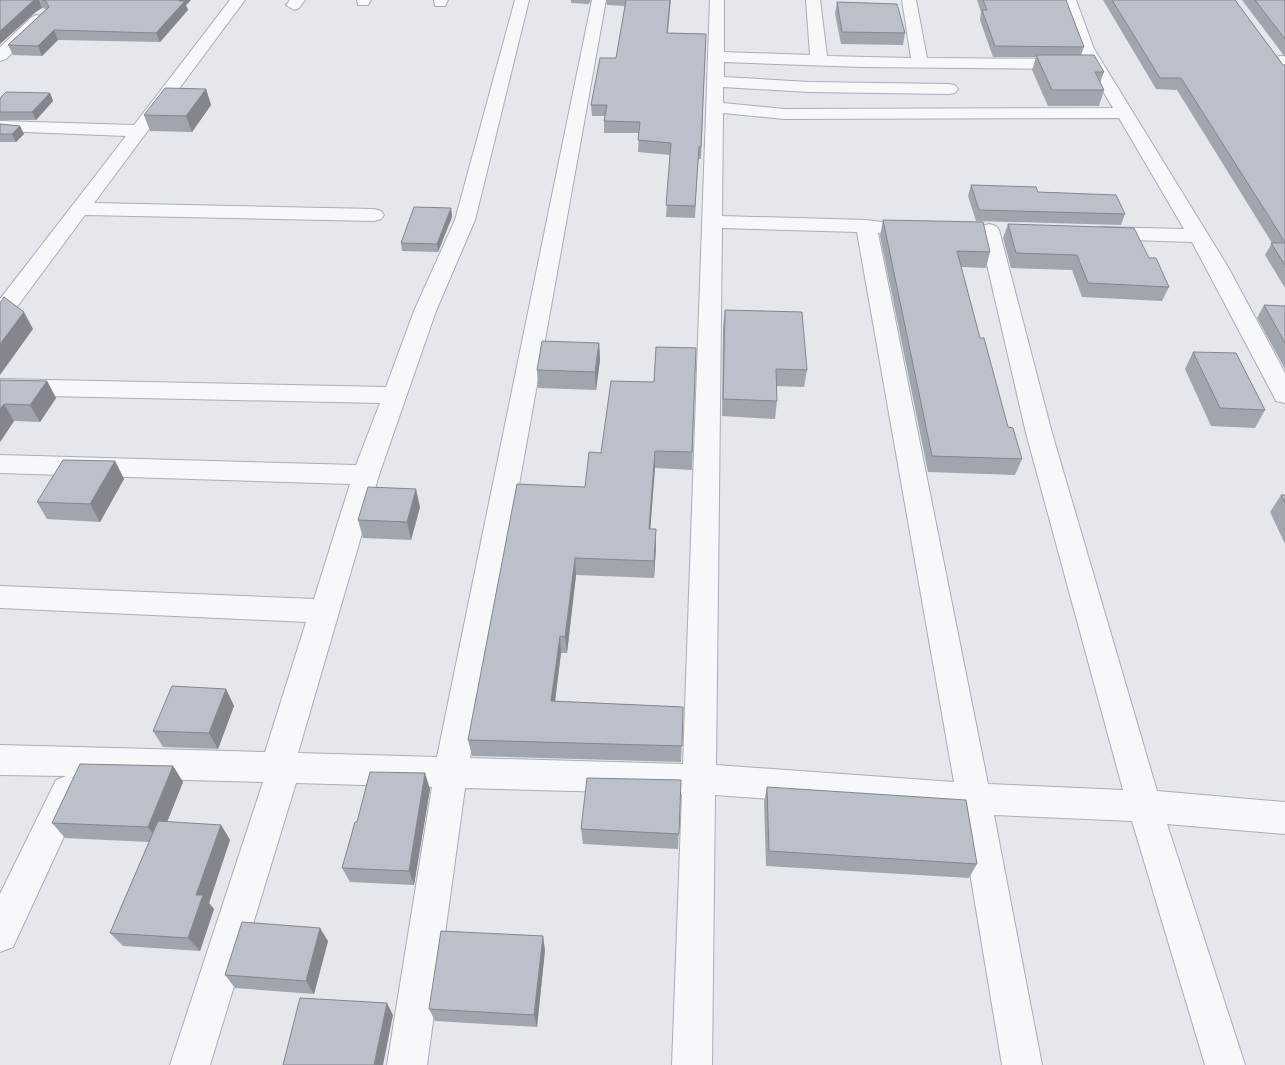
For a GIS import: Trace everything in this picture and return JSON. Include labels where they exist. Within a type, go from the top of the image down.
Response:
[{"type":"street","points":[[4,303],[79,209],[238,0]]},
{"type":"street","points":[[190,1065],[281,768],[324,611],[366,475],[424,311],[465,220],[522,0]]},
{"type":"street","points":[[407,1065],[451,772],[599,0]]},
{"type":"street","points":[[692,1065],[717,0]]},
{"type":"street","points":[[813,0],[819,60]]},
{"type":"street","points":[[909,0],[920,62]]},
{"type":"street","points":[[1069,0],[1086,49],[1199,236],[1285,395]]},
{"type":"street","points":[[0,56],[42,15]]},
{"type":"street","points":[[1267,46],[1283,64]]},
{"type":"street","points":[[714,82],[819,60],[1095,64]]},
{"type":"street","points":[[714,82],[808,87],[949,89]]},
{"type":"street","points":[[714,82],[784,114],[1124,113]]},
{"type":"street","points":[[0,126],[138,132]]},
{"type":"street","points":[[79,209],[374,215]]},
{"type":"street","points":[[711,222],[904,228]]},
{"type":"street","points":[[866,226],[1022,1065]]},
{"type":"street","points":[[989,230],[1039,433],[1144,806],[1225,1065]]},
{"type":"street","points":[[1079,232],[1199,236]]},
{"type":"street","points":[[0,387],[394,395]]},
{"type":"street","points":[[0,464],[366,475]]},
{"type":"street","points":[[0,597],[324,611]]},
{"type":"street","points":[[0,760],[699,779],[974,799],[1144,806],[1285,818]]},
{"type":"street","points":[[0,934],[82,762]]},
{"type":"building","points":[[0,0],[36,0],[0,31]]},
{"type":"building","points":[[42,0],[185,1],[156,33],[54,30],[38,46],[8,45],[49,7],[46,1]]},
{"type":"building","points":[[626,0],[670,0],[667,33],[706,34],[701,147],[699,147],[695,206],[666,205],[671,143],[638,140],[640,122],[604,121],[607,105],[591,105],[600,58],[616,58]]},
{"type":"building","points":[[983,0],[1066,0],[1084,47],[995,46],[982,10],[987,10]]},
{"type":"building","points":[[1112,0],[1235,0],[1283,65],[1285,65],[1285,242],[1181,78],[1160,78]]},
{"type":"building","points":[[1255,0],[1285,0],[1285,39]]},
{"type":"building","points":[[837,2],[897,4],[905,33],[842,32]]},
{"type":"building","points":[[1036,55],[1094,55],[1104,72],[1095,72],[1104,90],[1052,90]]},
{"type":"building","points":[[165,88],[206,89],[186,116],[144,115]]},
{"type":"building","points":[[6,92],[50,93],[32,112],[0,112],[0,98]]},
{"type":"building","points":[[0,124],[20,126],[12,134],[0,134]]},
{"type":"building","points":[[971,185],[1036,187],[1038,192],[1116,195],[1125,214],[979,210]]},
{"type":"building","points":[[414,207],[451,208],[437,244],[401,243]]},
{"type":"building","points":[[883,220],[983,222],[990,252],[957,251],[980,338],[984,338],[1008,427],[1013,428],[1022,459],[932,456]]},
{"type":"building","points":[[1008,224],[1134,228],[1149,258],[1156,258],[1169,287],[1088,283],[1077,255],[1016,253]]},
{"type":"building","points":[[1271,243],[1285,243],[1285,265]]},
{"type":"building","points":[[4,297],[24,312],[0,344],[0,303]]},
{"type":"building","points":[[1264,305],[1285,306],[1285,343]]},
{"type":"building","points":[[725,310],[802,312],[807,370],[776,369],[777,401],[723,399]]},
{"type":"building","points":[[542,341],[599,343],[595,372],[537,370]]},
{"type":"building","points":[[656,347],[696,348],[692,452],[655,451],[649,529],[656,529],[654,561],[575,558],[565,637],[560,636],[551,701],[683,707],[682,746],[468,740],[517,484],[585,487],[589,452],[601,453],[611,381],[654,382]]},
{"type":"building","points":[[1193,352],[1236,353],[1265,410],[1220,408]]},
{"type":"building","points":[[0,380],[47,381],[30,405],[4,404],[0,409]]},
{"type":"building","points":[[63,460],[115,461],[90,504],[37,502]]},
{"type":"building","points":[[368,487],[416,489],[407,522],[358,520]]},
{"type":"building","points":[[1281,495],[1285,495],[1285,503]]},
{"type":"building","points":[[172,686],[226,689],[209,733],[153,731]]},
{"type":"building","points":[[80,764],[173,766],[148,827],[52,823]]},
{"type":"building","points":[[370,772],[425,773],[409,871],[342,868],[355,822],[357,822]]},
{"type":"building","points":[[587,778],[681,780],[679,834],[581,829]]},
{"type":"building","points":[[767,787],[966,800],[977,864],[769,851]]},
{"type":"building","points":[[158,821],[221,825],[196,895],[203,895],[188,938],[110,933]]},
{"type":"building","points":[[242,922],[320,928],[306,981],[225,975]]},
{"type":"building","points":[[441,931],[543,936],[534,1015],[429,1009]]},
{"type":"building","points":[[300,998],[387,1003],[374,1065],[283,1065]]}]
